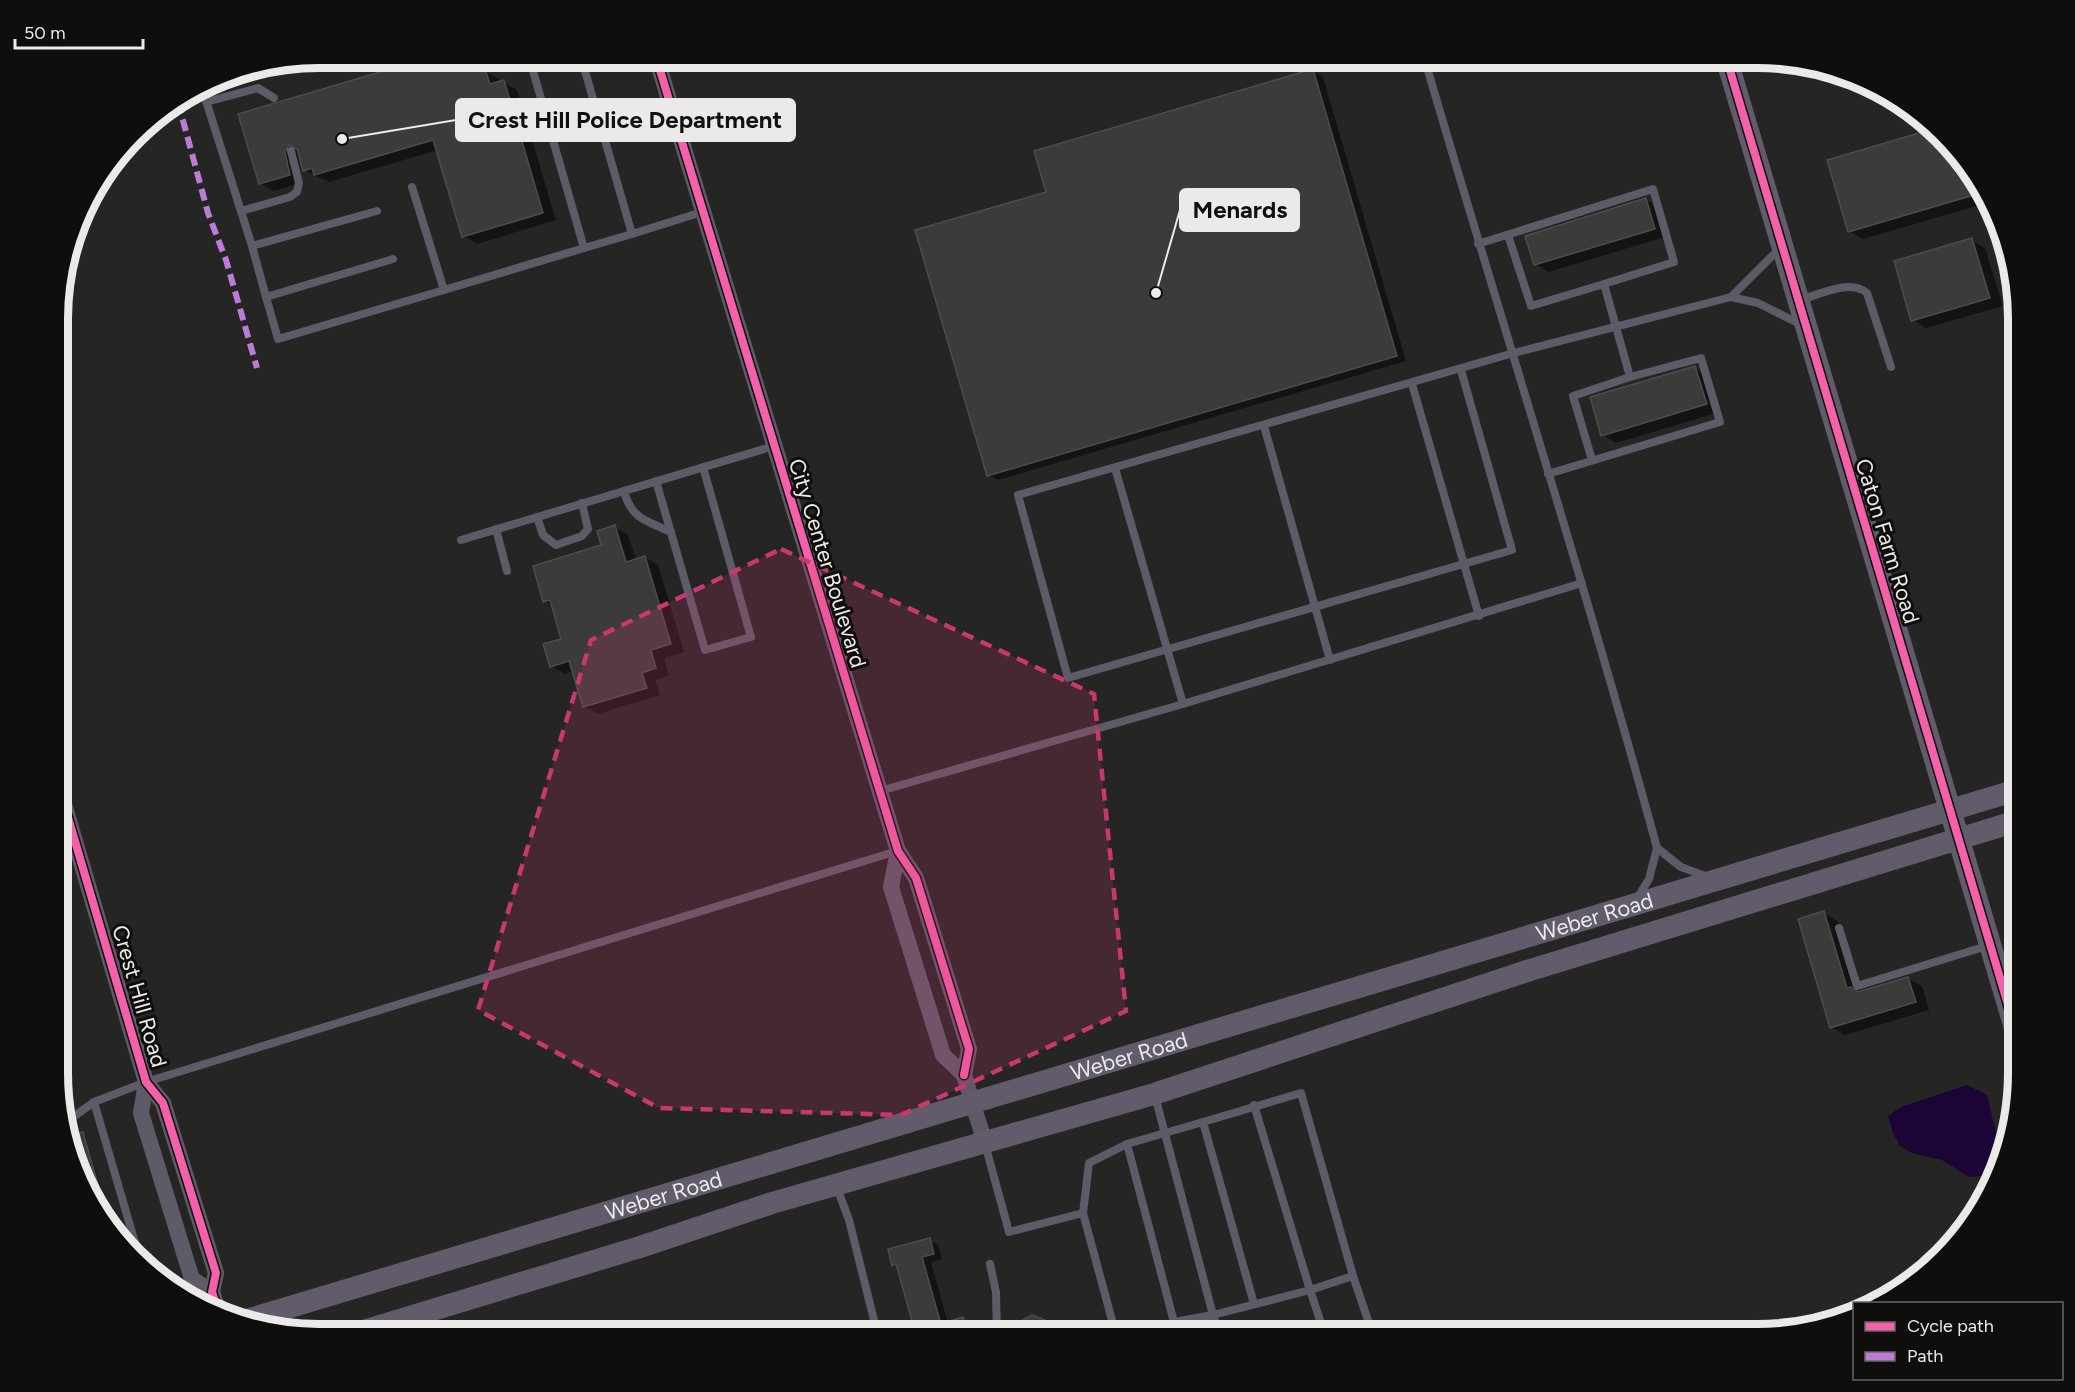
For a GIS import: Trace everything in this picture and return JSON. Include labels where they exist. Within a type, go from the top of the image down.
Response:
[{"type":"main road","name":"Caton Farm Road","points":[[1734,68],[1782,246],[2007,1000]]},
{"type":"main road","name":"Weber Road","points":[[257,1317],[2007,793]]},
{"type":"main road","name":"Weber Road","points":[[386,1324],[835,1185],[1154,1094],[1527,971],[2007,824]]},
{"type":"street","name":"City Center Boulevard","points":[[659,68],[898,851],[916,878],[969,1049],[964,1075]]},
{"type":"street","name":"Crest Hill Road","points":[[68,832],[146,1082],[163,1103],[216,1273],[212,1292],[215,1302]]},
{"type":"street","name":"City Center Boulevard","points":[[898,851],[891,887],[944,1054],[964,1075]]},
{"type":"street","points":[[964,1075],[985,1143]]},
{"type":"street","name":"Crest Hill Road","points":[[146,1082],[141,1113],[192,1279],[212,1292]]},
{"type":"lane","points":[[532,68],[584,248]]},
{"type":"lane","points":[[584,68],[632,234]]},
{"type":"lane","points":[[1427,68],[1510,354],[1582,583],[1657,848],[1649,879],[1630,907]]},
{"type":"lane","points":[[206,102],[258,88],[274,98]]},
{"type":"lane","points":[[204,95],[252,246],[278,339],[702,212]]},
{"type":"lane","points":[[241,211],[290,197],[297,192],[299,183],[291,151]]},
{"type":"lane","points":[[412,187],[444,290]]},
{"type":"lane","points":[[1478,244],[1653,189],[1674,262],[1531,306],[1508,235]]},
{"type":"lane","points":[[252,246],[377,211]]},
{"type":"lane","points":[[1731,297],[1782,246]]},
{"type":"lane","points":[[266,297],[393,259]]},
{"type":"lane","points":[[1604,284],[1630,377]]},
{"type":"lane","points":[[1800,300],[1851,286],[1867,293],[1891,367]]},
{"type":"lane","points":[[1461,370],[1512,550],[1068,678],[1018,495],[1461,370],[1510,354],[1731,297],[1758,303],[1806,328]]},
{"type":"lane","points":[[1548,474],[1720,422],[1701,358],[1630,377],[1574,396],[1592,460]]},
{"type":"lane","points":[[1412,384],[1479,616]]},
{"type":"lane","points":[[1264,426],[1330,660]]},
{"type":"lane","points":[[461,540],[774,446]]},
{"type":"lane","points":[[656,481],[705,650],[751,637],[702,467]]},
{"type":"lane","points":[[1115,468],[1183,704]]},
{"type":"lane","points":[[624,491],[628,505],[635,515],[671,532]]},
{"type":"lane","points":[[537,517],[543,535],[556,545],[582,536],[588,529],[588,520],[582,503]]},
{"type":"lane","points":[[496,529],[507,571]]},
{"type":"lane","points":[[880,791],[1183,704],[1582,583]]},
{"type":"lane","points":[[1657,848],[1681,867],[1720,880]]},
{"type":"lane","points":[[72,1119],[93,1102],[146,1082],[898,851]]},
{"type":"lane","points":[[1839,928],[1857,986],[1990,945]]},
{"type":"lane","points":[[1113,1324],[1083,1213],[1089,1163],[1127,1144],[1301,1093],[1353,1276],[1369,1324]]},
{"type":"lane","points":[[1154,1094],[1217,1324]]},
{"type":"lane","points":[[93,1102],[136,1245]]},
{"type":"lane","points":[[1254,1105],[1321,1324]]},
{"type":"lane","points":[[1203,1122],[1254,1304]]},
{"type":"lane","points":[[985,1143],[1009,1232],[1083,1213]]},
{"type":"lane","points":[[1127,1144],[1174,1322]]},
{"type":"lane","points":[[835,1185],[849,1220],[875,1324]]},
{"type":"lane","points":[[990,1264],[996,1292],[997,1324]]},
{"type":"lane","points":[[1169,1324],[1214,1315],[1310,1290],[1353,1276]]},
{"type":"highlighted area","points":[[781,549],[1094,694],[1126,1011],[901,1115],[659,1108],[478,1010],[591,640]]},
{"type":"shaded area","points":[[1967,1085],[1987,1095],[1998,1141],[1985,1175],[1969,1177],[1942,1160],[1912,1153],[1900,1146],[1888,1116],[1901,1107]]},
{"type":"building","points":[[394,68],[483,68],[490,84],[504,80],[543,213],[462,237],[433,140],[314,175],[312,168],[303,171],[297,149],[289,145],[285,152],[290,175],[259,184],[238,114]]},
{"type":"building","points":[[1313,69],[1397,356],[987,476],[915,230],[1046,192],[1034,151]]},
{"type":"building","points":[[1924,132],[1956,166],[1975,195],[1848,232],[1827,160]]},
{"type":"building","points":[[1646,198],[1655,229],[1534,265],[1525,236]]},
{"type":"building","points":[[1972,238],[1990,298],[1911,321],[1894,261]]},
{"type":"building","points":[[1695,366],[1707,404],[1601,436],[1590,397]]},
{"type":"building","points":[[615,525],[626,562],[645,556],[671,644],[651,650],[656,668],[642,673],[647,688],[583,707],[569,661],[550,667],[543,644],[561,639],[550,600],[543,602],[533,566],[601,545],[597,531]]},
{"type":"building","points":[[1824,911],[1847,988],[1851,987],[1858,992],[1908,977],[1916,1002],[1830,1028],[1798,919]]},
{"type":"building","points":[[83,1132],[102,1198],[93,1184],[75,1134]]},
{"type":"building","points":[[930,1238],[934,1254],[922,1257],[941,1324],[913,1324],[896,1264],[892,1266],[888,1249]]},
{"type":"building","points":[[1032,1315],[1045,1320],[1046,1324],[1022,1324],[1023,1320]]},
{"type":"building","points":[[963,1317],[965,1324],[941,1324]]},
{"type":"marked path","points":[[180,109],[208,213],[226,260],[257,368]]},
{"type":"cycle path","points":[[659,68],[898,851],[916,878],[969,1049],[964,1075]]},
{"type":"cycle path","points":[[1729,68],[2007,1001]]},
{"type":"cycle path","points":[[68,818],[146,1082],[163,1103],[216,1273],[212,1292],[215,1302]]},
{"type":"place","name":"Crest Hill Police Department","points":[[342,139]]},
{"type":"place","name":"Menards","points":[[1156,293]]}]
